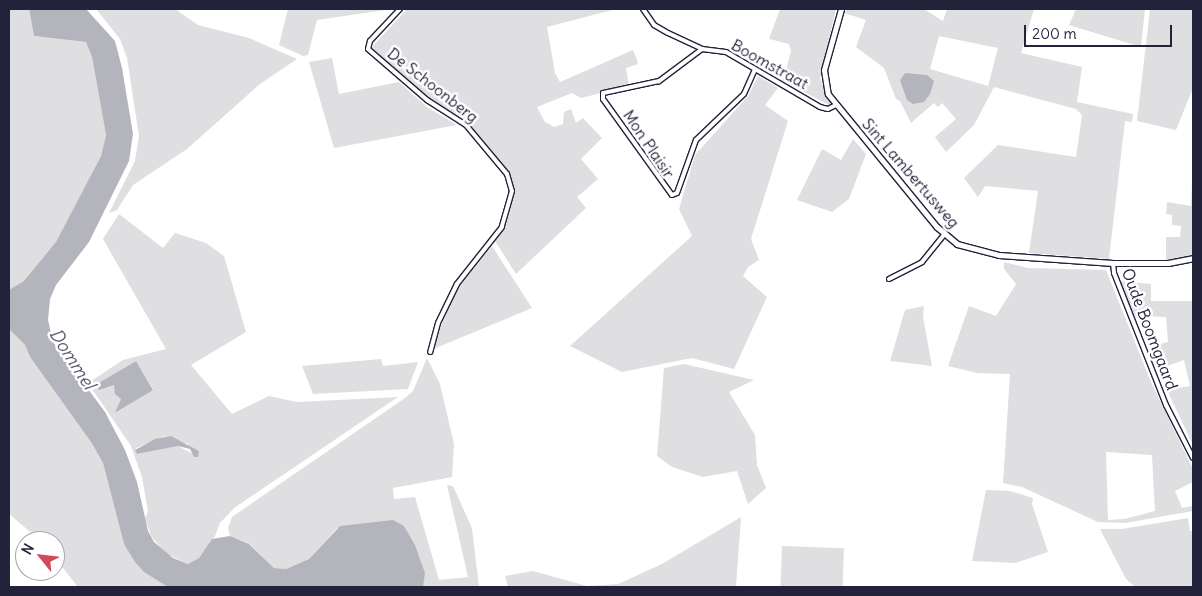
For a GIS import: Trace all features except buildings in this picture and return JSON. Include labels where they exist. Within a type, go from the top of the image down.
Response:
[{"type":"street","name":"De Schoonberg","points":[[400,9],[368,46],[427,100],[466,125],[511,183],[512,191],[502,227],[457,284],[438,323],[430,352]]},
{"type":"street","name":"Boomstraat","points":[[643,9],[654,25],[702,49],[726,52],[820,107],[828,109],[836,105]]},
{"type":"street","name":"Sint Lambertusweg","points":[[841,9],[824,79],[836,105],[945,234],[957,244],[999,255],[1113,263],[1168,263],[1193,258]]},
{"type":"street","name":"Mon Plaisir","points":[[702,49],[659,81],[603,93],[603,99],[672,195],[677,193],[696,140],[744,94],[755,69]]},
{"type":"street","points":[[889,279],[922,262],[945,234]]},
{"type":"street","name":"Oude Boomgaard","points":[[1113,263],[1114,273],[1166,405],[1193,458]]},
{"type":"shaded area","points":[[9,9],[29,9],[34,36],[86,42],[92,57],[106,135],[101,156],[56,243],[24,282],[9,290]]},
{"type":"shaded area","points":[[29,9],[86,9],[115,41],[122,68],[133,134],[129,161],[89,242],[56,285],[50,299],[48,320],[53,342],[105,412],[125,450],[137,482],[148,531],[154,542],[173,558],[188,564],[199,558],[212,539],[230,536],[249,544],[274,568],[286,569],[309,559],[340,526],[393,520],[404,526],[415,545],[425,573],[423,587],[168,587],[144,572],[135,562],[124,544],[103,463],[91,442],[30,357],[25,345],[9,329],[9,290],[24,281],[56,242],[101,156],[106,135],[92,57],[86,42],[34,36]]},
{"type":"shaded area","points":[[96,9],[175,9],[198,25],[249,38],[297,59],[260,84],[187,149],[133,185],[117,210],[109,213],[135,161],[139,136],[127,58],[120,39]]},
{"type":"shaded area","points":[[288,9],[392,9],[317,20],[308,55],[303,56],[279,45]]},
{"type":"shaded area","points":[[407,9],[616,9],[547,27],[555,73],[560,82],[633,50],[638,64],[626,68],[629,86],[581,98],[572,93],[537,107],[545,122],[554,127],[563,124],[564,112],[571,109],[576,123],[583,118],[602,138],[581,159],[598,179],[577,197],[586,208],[516,274],[495,241],[510,211],[513,195],[510,179],[476,132],[430,101],[371,48]]},
{"type":"shaded area","points":[[780,9],[836,9],[820,79],[833,107],[783,81],[791,51],[789,44],[769,39]]},
{"type":"shaded area","points":[[848,9],[924,9],[943,21],[947,9],[1034,9],[1021,53],[1082,67],[1077,102],[1133,114],[1132,122],[1125,121],[1109,259],[1029,253],[1038,191],[985,186],[978,197],[964,178],[998,145],[1076,157],[1082,115],[1076,109],[994,87],[974,125],[946,152],[935,137],[956,119],[942,103],[938,107],[934,103],[911,123],[900,101],[896,99],[884,68],[856,47],[866,20],[844,13]],"holes":[[[939,36],[998,48],[988,86],[930,69]]]},
{"type":"shaded area","points":[[1076,9],[1145,9],[1141,47],[1069,25]]},
{"type":"shaded area","points":[[1150,9],[1193,9],[1193,88],[1176,130],[1137,121]]},
{"type":"shaded area","points":[[332,58],[339,94],[399,82],[427,107],[457,125],[334,148],[309,62]]},
{"type":"shaded area","points":[[905,73],[927,75],[934,81],[930,94],[924,102],[913,104],[907,100],[900,80]]},
{"type":"shaded area","points":[[758,76],[778,88],[765,105],[788,121],[751,239],[759,260],[748,267],[743,276],[767,297],[734,369],[692,358],[622,372],[570,346],[692,236],[679,209],[695,155],[748,96]]},
{"type":"shaded area","points":[[853,139],[866,154],[849,199],[832,212],[797,200],[822,149],[841,160]]},
{"type":"shaded area","points":[[1193,156],[1193,256],[1166,260],[1166,237],[1180,237],[1181,226],[1172,225],[1172,215],[1166,214],[1167,202],[1191,206]]},
{"type":"shaded area","points":[[119,214],[163,248],[175,233],[206,243],[224,256],[246,332],[191,365],[232,414],[269,396],[297,402],[398,397],[234,508],[220,523],[215,536],[199,558],[188,564],[165,553],[151,536],[145,518],[148,512],[142,477],[131,446],[88,383],[123,360],[166,349],[103,239]],"holes":[[[136,361],[153,389],[116,413],[121,399],[114,385],[97,389],[95,385]],[[165,436],[188,444],[193,454],[178,446],[137,454],[136,448]]]},
{"type":"shaded area","points":[[492,246],[532,308],[431,350],[455,292]]},
{"type":"shaded area","points":[[1004,262],[1028,268],[1106,270],[1151,382],[1193,469],[1193,482],[1175,491],[1182,508],[1193,506],[1193,511],[1125,523],[1098,522],[1022,487],[1003,483],[1010,374],[977,373],[948,366],[969,306],[996,316],[1016,284],[1004,269]],"holes":[[[1106,452],[1152,455],[1155,511],[1124,519],[1108,520]]]},
{"type":"shaded area","points":[[1119,281],[1151,284],[1151,301],[1193,301],[1193,445],[1167,390],[1190,386],[1184,360],[1159,369],[1151,346],[1168,342],[1166,317],[1135,316]]},
{"type":"shaded area","points":[[924,306],[923,317],[932,366],[890,361],[905,310]]},
{"type":"shaded area","points":[[9,329],[25,345],[30,357],[91,442],[103,463],[124,544],[168,587],[78,587],[65,571],[65,531],[29,531],[9,514]]},
{"type":"shaded area","points":[[427,358],[440,384],[454,444],[452,477],[393,488],[394,499],[415,497],[439,580],[468,577],[447,485],[453,486],[472,528],[479,587],[423,587],[420,558],[404,526],[337,528],[309,559],[286,569],[274,568],[250,544],[230,536],[228,528],[232,517],[413,391]]},
{"type":"shaded area","points":[[381,359],[383,366],[418,362],[408,389],[313,394],[302,366]]},
{"type":"shaded area","points":[[136,361],[153,390],[115,413],[121,399],[115,394],[114,385],[99,390],[95,385]]},
{"type":"shaded area","points":[[684,364],[754,380],[729,392],[755,435],[757,465],[766,488],[748,504],[737,471],[703,477],[672,467],[657,456],[664,368]]},
{"type":"shaded area","points":[[171,436],[199,451],[198,457],[194,457],[190,449],[178,446],[137,454],[135,450],[155,439]]},
{"type":"shaded area","points":[[986,490],[1010,491],[1033,498],[1032,504],[1048,552],[1015,563],[972,561]]},
{"type":"shaded area","points":[[741,517],[736,587],[508,587],[505,576],[533,571],[587,586],[618,584],[662,564]]},
{"type":"shaded area","points":[[1188,518],[1190,531],[1193,531],[1193,587],[1135,587],[1126,579],[1100,529],[1122,529]]},
{"type":"shaded area","points":[[782,546],[844,548],[843,587],[781,587]]},
{"type":"water label","name":"Dommel","points":[[72,359]]}]
